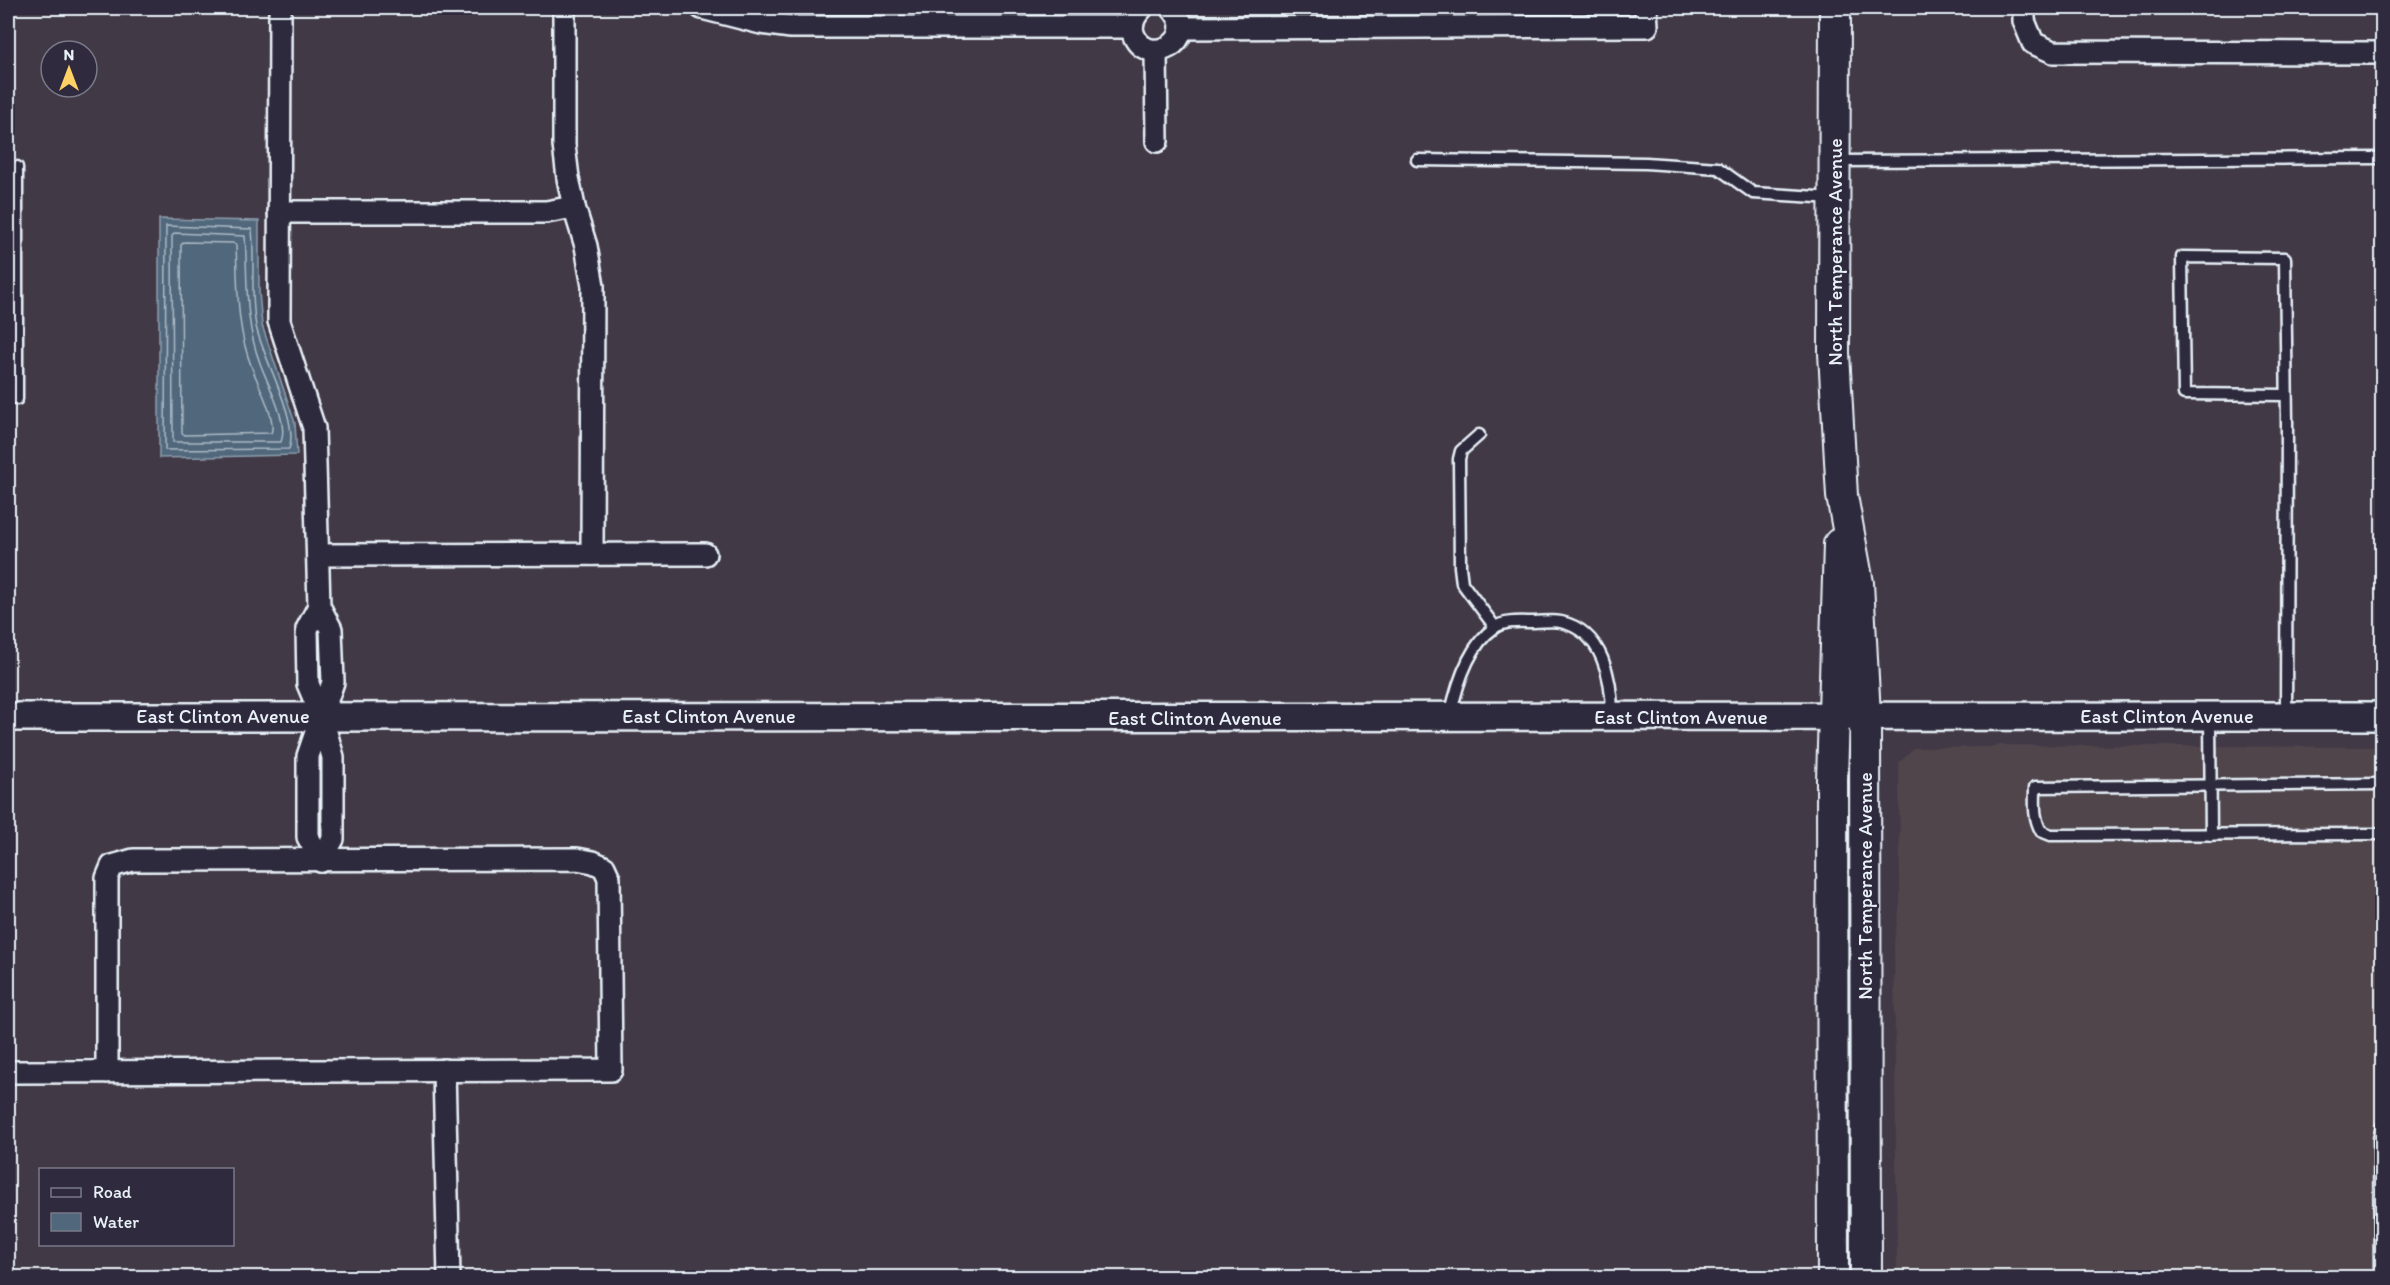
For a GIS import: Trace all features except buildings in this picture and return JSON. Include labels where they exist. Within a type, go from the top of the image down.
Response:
[{"type":"main road","name":"North Temperance Avenue","points":[[1833,1278],[1832,780],[1837,583],[1842,496],[1834,353],[1835,8]]},
{"type":"main road","name":"North Temperance Avenue","points":[[1842,496],[1858,583],[1865,716],[1866,1278]]},
{"type":"street","points":[[280,8],[279,321],[314,428],[319,606],[307,629],[308,684],[321,715],[308,756],[308,837],[321,861]]},
{"type":"street","points":[[564,8],[564,145],[574,207],[586,246],[592,286],[592,554]]},
{"type":"street","points":[[702,8],[761,23],[791,27],[914,18],[1132,27]]},
{"type":"street","points":[[1142,8],[1133,19],[1132,27],[1137,41],[1149,50],[1156,51],[1164,50],[1176,41],[1181,28],[1177,13],[1172,8]]},
{"type":"street","points":[[1181,28],[1402,17],[1647,26],[1646,8]]},
{"type":"street","points":[[2024,8],[2024,21],[2033,43],[2053,52],[2382,53]]},
{"type":"street","points":[[1156,51],[1157,141]]},
{"type":"street","points":[[279,212],[546,212],[574,207]]},
{"type":"street","points":[[318,555],[705,554]]},
{"type":"street","name":"East Clinton Avenue","points":[[8,717],[321,715],[2382,716]]},
{"type":"street","points":[[11,1072],[107,1072],[444,1070],[611,1070],[611,890],[609,878],[604,867],[577,859],[133,860],[121,862],[112,866],[107,878],[107,1072]]},
{"type":"street","points":[[444,1070],[449,1278]]},
{"type":"lane","points":[[1833,161],[2382,158]]},
{"type":"lane","points":[[1417,160],[1646,162],[1718,168],[1753,193],[1833,198]]},
{"type":"lane","points":[[17,167],[12,294],[17,399]]},
{"type":"lane","points":[[2286,395],[2184,394],[2182,257],[2285,258],[2286,395],[2286,716]]},
{"type":"lane","points":[[1479,435],[1461,451],[1459,459],[1462,584],[1495,627]]},
{"type":"lane","points":[[1450,717],[1463,671],[1482,640],[1495,627],[1505,623],[1556,621],[1576,628],[1594,645],[1609,674],[1611,717]]},
{"type":"lane","points":[[2210,716],[2211,835]]},
{"type":"lane","points":[[2382,784],[2035,787],[2036,823],[2041,831],[2051,835],[2382,834]]},
{"type":"lane","points":[[2380,1278],[2379,1139],[2382,1126]]},
{"type":"shaded area","points":[[1999,745],[2382,747],[2382,1277],[1897,1278],[1894,941],[1900,903],[1899,763],[1913,748]]},
{"type":"water","points":[[159,219],[259,221],[259,292],[262,325],[295,423],[297,455],[159,458]]}]
